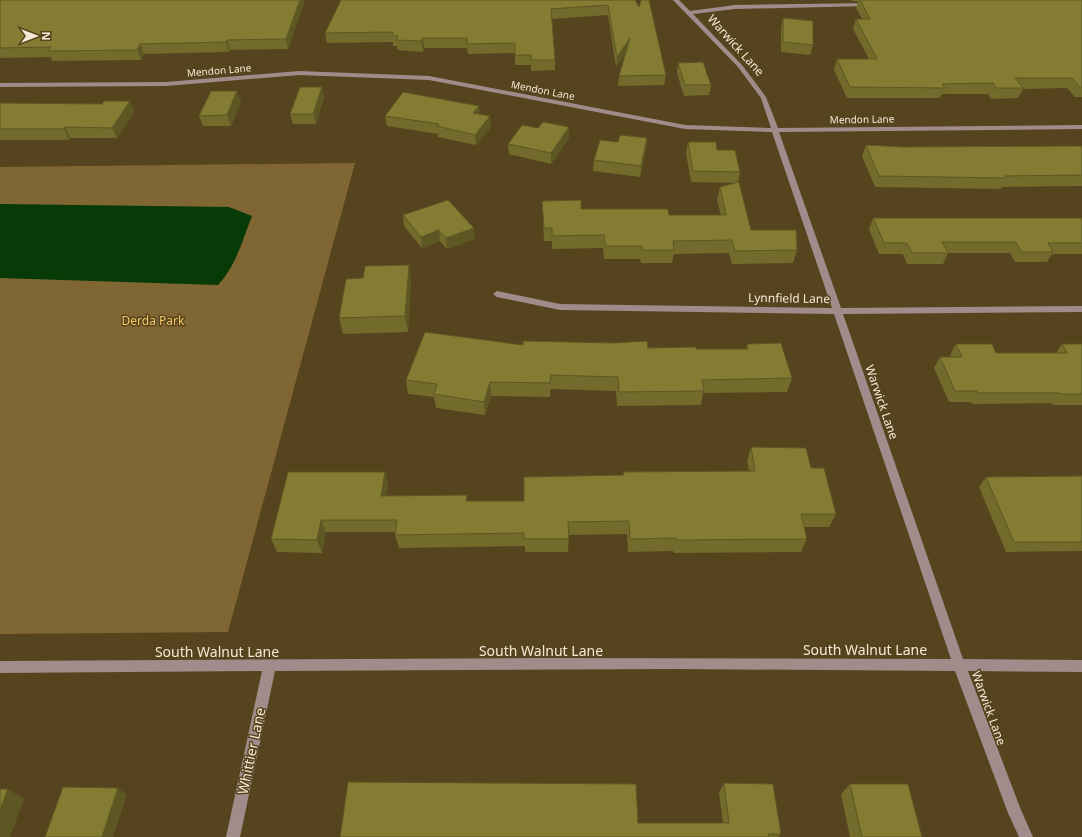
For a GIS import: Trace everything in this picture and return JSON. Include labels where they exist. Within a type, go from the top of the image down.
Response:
[{"type":"street","name":"Warwick Lane","points":[[676,0],[740,66],[764,98],[836,311],[959,664],[993,757],[1026,837]]},
{"type":"street","points":[[690,13],[735,7],[874,4]]},
{"type":"street","name":"Mendon Lane","points":[[0,85],[166,84],[300,73],[429,78],[685,127],[775,130],[1082,127]]},
{"type":"street","name":"Lynnfield Lane","points":[[497,294],[560,307],[836,311],[1082,309]]},
{"type":"street","name":"South Walnut Lane","points":[[0,668],[270,665],[959,664],[1082,666]]},
{"type":"street","name":"Whittier Lane","points":[[233,837],[270,665]]},
{"type":"green space","name":"Derda Park","points":[[355,163],[228,632],[0,634],[0,167]]},
{"type":"shaded area","points":[[0,204],[229,207],[252,216],[234,261],[218,285],[0,278]]},
{"type":"building","points":[[0,0],[300,0],[286,39],[140,44],[137,50],[48,51],[51,47],[0,48]]},
{"type":"building","points":[[341,0],[635,0],[639,7],[641,0],[649,0],[666,75],[619,76],[630,38],[617,57],[608,5],[551,9],[555,60],[531,60],[531,55],[515,55],[515,43],[467,44],[467,38],[423,38],[421,41],[396,40],[398,36],[392,36],[393,32],[325,33]]},
{"type":"building","points":[[860,0],[1082,0],[1082,87],[1080,87],[1072,78],[1015,78],[1023,88],[996,88],[993,83],[942,84],[945,88],[850,87],[837,59],[877,59],[856,19],[870,19]]},
{"type":"building","points":[[783,18],[813,21],[813,45],[783,42]]},
{"type":"building","points":[[703,62],[711,85],[685,85],[678,63]]},
{"type":"building","points":[[300,87],[322,87],[313,114],[290,114]]},
{"type":"building","points":[[211,91],[237,91],[227,115],[199,116]]},
{"type":"building","points":[[403,92],[479,106],[473,113],[490,116],[475,135],[437,126],[439,124],[385,116]]},
{"type":"building","points":[[104,101],[130,101],[112,128],[65,127],[64,129],[0,129],[0,103],[102,104]]},
{"type":"building","points":[[543,122],[569,127],[551,153],[508,144],[522,125],[538,128]]},
{"type":"building","points":[[620,135],[647,138],[641,166],[594,160],[600,140],[618,142]]},
{"type":"building","points":[[688,142],[716,142],[717,150],[735,150],[740,172],[693,171]]},
{"type":"building","points":[[866,145],[903,147],[1082,146],[1082,175],[1005,176],[1006,178],[879,176]]},
{"type":"building","points":[[739,182],[751,230],[796,230],[797,250],[735,251],[732,240],[673,241],[674,250],[642,250],[642,246],[605,246],[604,235],[552,236],[552,228],[544,228],[542,201],[581,200],[581,209],[668,209],[669,215],[726,215],[720,187]]},
{"type":"building","points":[[448,200],[474,228],[446,238],[439,230],[421,237],[403,215]]},
{"type":"building","points":[[873,218],[1082,218],[1082,243],[1048,243],[1053,252],[1021,252],[1016,242],[942,242],[948,253],[912,253],[907,243],[884,243]]},
{"type":"building","points":[[409,265],[405,316],[339,318],[346,279],[363,278],[365,266]]},
{"type":"building","points":[[425,332],[523,345],[523,341],[614,343],[647,341],[648,348],[696,347],[696,349],[748,349],[747,344],[781,343],[792,378],[702,380],[704,391],[619,392],[618,377],[551,375],[550,383],[490,382],[484,402],[434,394],[437,384],[406,380]]},
{"type":"building","points":[[956,344],[992,344],[996,353],[1067,353],[1062,344],[1082,344],[1082,394],[978,393],[977,391],[955,391],[940,357],[962,357]]},
{"type":"building","points":[[751,447],[806,448],[811,468],[824,468],[836,514],[801,514],[807,539],[630,539],[629,521],[568,522],[569,539],[524,539],[524,533],[395,535],[397,520],[321,520],[317,540],[271,539],[288,472],[385,472],[381,496],[467,495],[466,501],[524,501],[524,477],[624,475],[623,472],[755,471]]},
{"type":"building","points":[[1082,476],[1082,542],[1014,542],[986,477]]},
{"type":"building","points":[[348,782],[636,784],[638,823],[729,823],[724,783],[773,784],[781,834],[768,834],[769,837],[340,837]]},
{"type":"building","points":[[850,784],[908,784],[922,837],[862,837]]},
{"type":"building","points":[[63,787],[118,788],[102,837],[45,837]]},
{"type":"building","points":[[0,789],[8,789],[0,810]]}]
